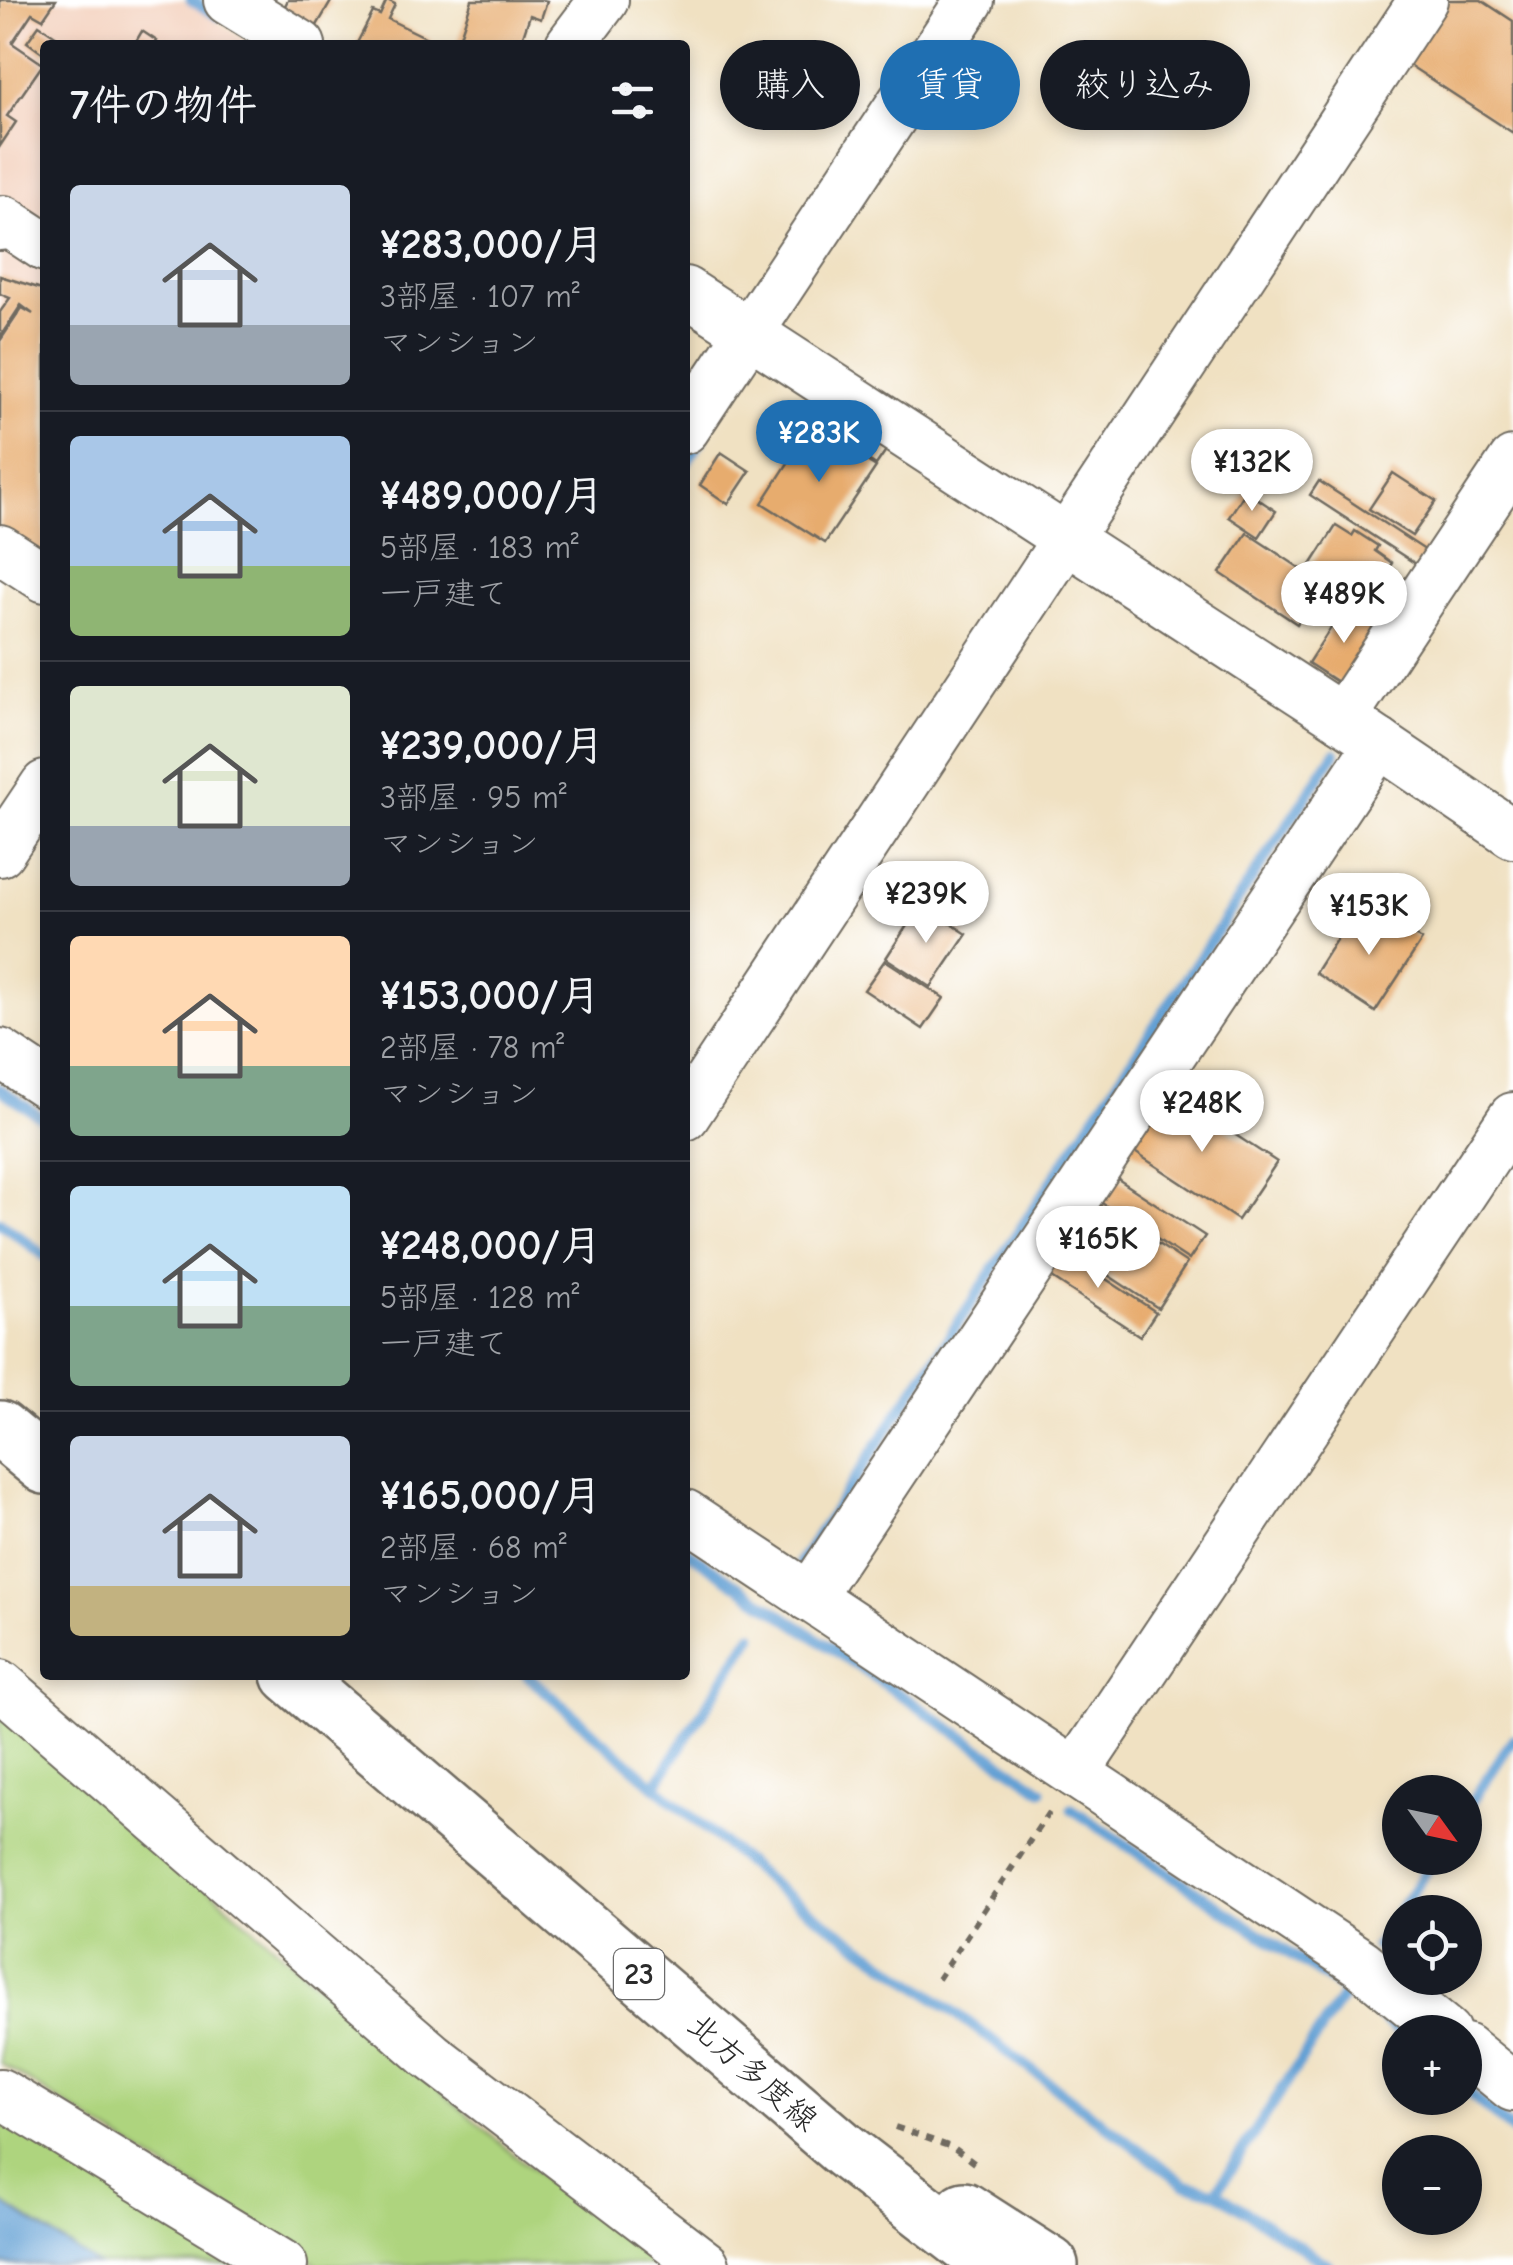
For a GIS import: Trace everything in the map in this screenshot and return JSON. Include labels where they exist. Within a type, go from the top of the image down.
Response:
[{"type":"main road","points":[[0,1430],[40,1462]]},
{"type":"main road","name":"北方多度線","points":[[296,1680],[845,2151],[993,2265]]},
{"type":"main road","points":[[845,2151],[940,2195],[1050,2265]]},
{"type":"street","points":[[228,0],[293,40]]},
{"type":"street","points":[[574,40],[604,0]]},
{"type":"street","points":[[690,422],[970,0]]},
{"type":"street","points":[[690,1108],[1424,0]]},
{"type":"street","points":[[0,226],[4,220],[40,244]]},
{"type":"street","points":[[690,294],[1069,539],[1513,834]]},
{"type":"street","points":[[809,1597],[1360,730],[1513,461]]},
{"type":"street","points":[[0,548],[40,575]]},
{"type":"street","points":[[0,852],[40,792]]},
{"type":"street","points":[[0,1052],[40,1080]]},
{"type":"street","points":[[1074,1772],[1513,1117]]},
{"type":"street","points":[[690,1517],[1361,1962],[1425,2015]]},
{"type":"street","points":[[0,1684],[431,2056],[705,2265]]},
{"type":"street","points":[[1482,2062],[1513,2088]]},
{"type":"street","points":[[0,2092],[283,2265]]},
{"type":"path","points":[[938,1979],[1074,1772]]},
{"type":"shaded area","points":[[0,0],[182,0],[245,40],[40,40],[40,561],[0,533]]},
{"type":"green space","points":[[0,1707],[514,2155],[657,2265],[318,2265],[0,2063]]},
{"type":"green space","points":[[0,2114],[246,2265],[98,2265],[0,2201]]},
{"type":"water","points":[[0,2201],[98,2265],[0,2265]]},
{"type":"building","points":[[0,0],[56,0],[43,19],[32,13],[12,43],[40,62],[40,68],[7,116],[16,122],[0,146]]},
{"type":"building","points":[[288,0],[332,0],[312,34],[280,15]]},
{"type":"building","points":[[387,0],[395,4],[388,19],[431,40],[359,40],[373,12],[380,15]]},
{"type":"building","points":[[472,0],[547,1],[541,19],[530,15],[522,40],[459,40]]},
{"type":"building","points":[[1447,0],[1481,0],[1513,21],[1513,133],[1406,63]]},
{"type":"building","points":[[39,25],[57,37],[40,40],[40,51],[27,42]]},
{"type":"building","points":[[142,31],[156,40],[137,40]]},
{"type":"building","points":[[0,276],[40,288],[40,555],[0,528],[0,341],[22,308],[33,314],[21,305],[0,337],[0,312],[10,298],[0,294]]},
{"type":"building","points":[[856,416],[893,440],[876,465],[839,441]]},
{"type":"building","points":[[812,426],[876,467],[825,543],[762,503]]},
{"type":"building","points":[[721,452],[750,471],[728,504],[700,485]]},
{"type":"building","points":[[1393,473],[1436,501],[1412,536],[1369,509]]},
{"type":"building","points":[[1319,481],[1428,552],[1419,566],[1310,495]]},
{"type":"building","points":[[1246,491],[1276,511],[1259,537],[1229,517]]},
{"type":"building","points":[[1336,526],[1352,536],[1355,531],[1378,546],[1375,551],[1392,563],[1367,602],[1311,565]]},
{"type":"building","points":[[1247,533],[1324,584],[1297,624],[1220,573]]},
{"type":"building","points":[[1345,606],[1380,629],[1342,685],[1308,663]]},
{"type":"building","points":[[1358,899],[1422,940],[1375,1012],[1315,973],[1341,932],[1351,939],[1366,916],[1352,907]]},
{"type":"building","points":[[921,904],[967,934],[931,987],[886,958]]},
{"type":"building","points":[[885,960],[944,998],[923,1029],[864,990]]},
{"type":"building","points":[[1165,1089],[1277,1162],[1238,1220],[1127,1147]]},
{"type":"building","points":[[1107,1172],[1205,1236],[1189,1260],[1091,1196]]},
{"type":"building","points":[[1088,1198],[1187,1263],[1158,1308],[1059,1243]]},
{"type":"building","points":[[1056,1246],[1156,1312],[1140,1336],[1040,1270]]},
{"type":"waterway","points":[[191,0],[218,16]]},
{"type":"waterway","points":[[690,457],[702,439]]},
{"type":"waterway","points":[[800,1562],[1335,753]]},
{"type":"waterway","points":[[0,1089],[40,1117]]},
{"type":"waterway","points":[[0,1222],[40,1252]]},
{"type":"waterway","points":[[690,1553],[1042,1790]]},
{"type":"waterway","points":[[533,1680],[655,1786],[752,1635]]},
{"type":"waterway","points":[[1482,1786],[1513,1739]]},
{"type":"waterway","points":[[655,1786],[779,1890],[930,1994],[1185,2184],[1216,2192],[1328,2265]]},
{"type":"waterway","points":[[1072,1809],[1382,2018]]},
{"type":"waterway","points":[[1376,1946],[1424,1875]]},
{"type":"waterway","points":[[1216,2192],[1349,1986]]},
{"type":"waterway","points":[[1482,2104],[1513,2131]]}]
